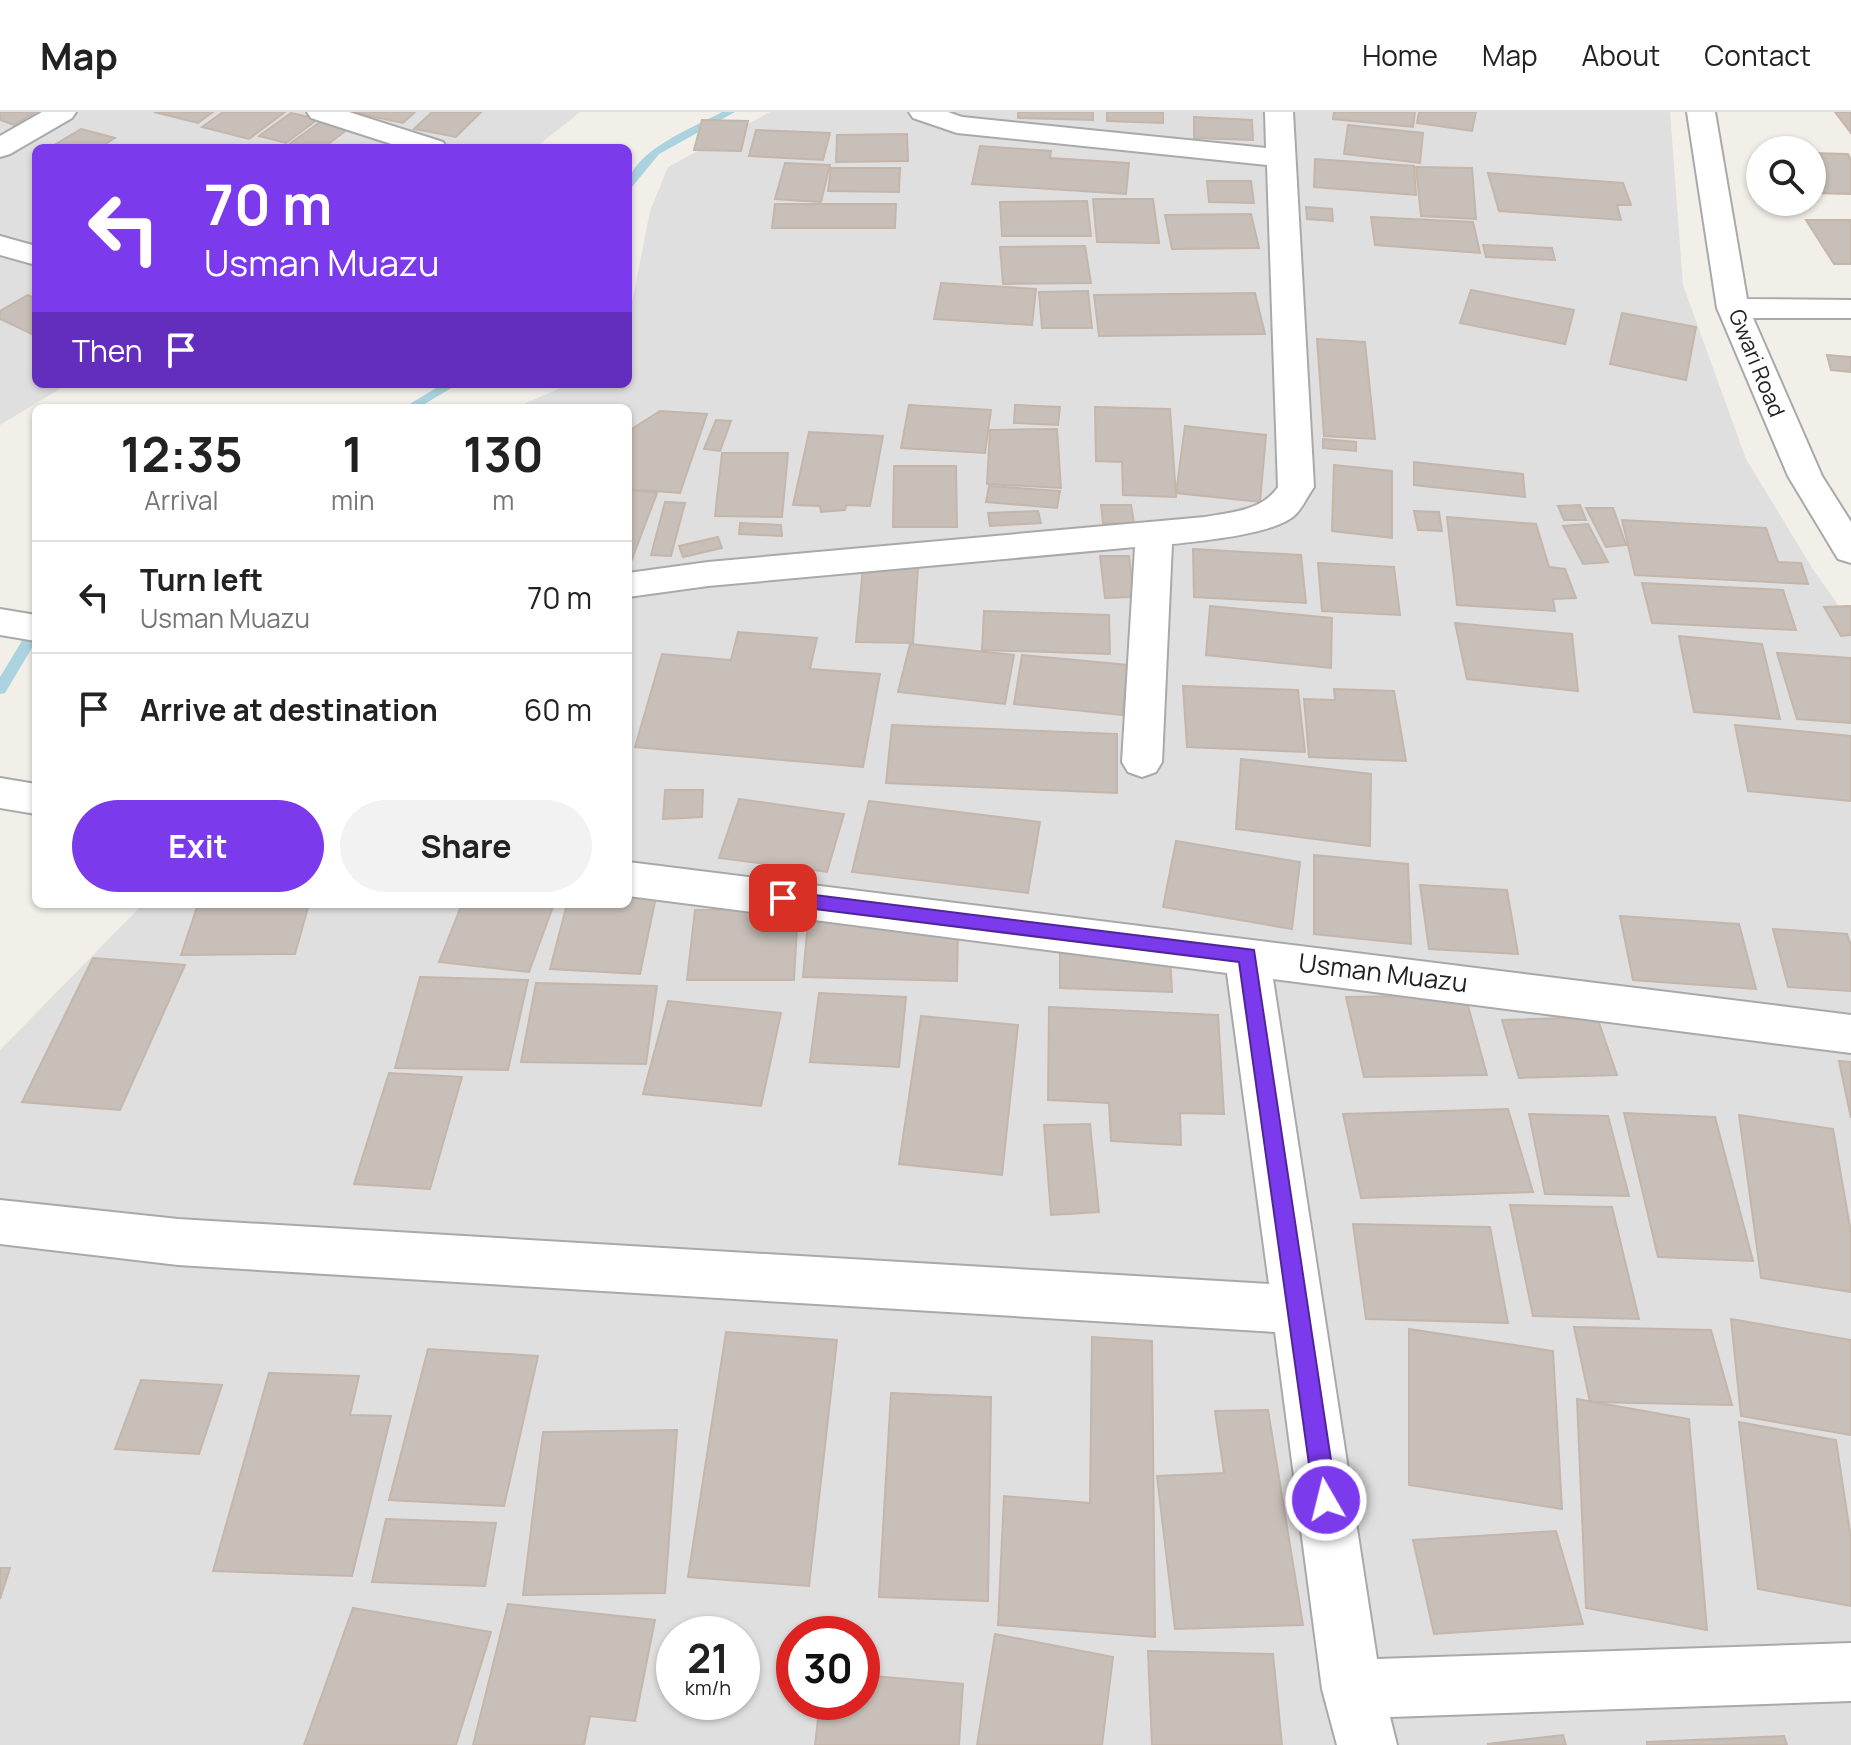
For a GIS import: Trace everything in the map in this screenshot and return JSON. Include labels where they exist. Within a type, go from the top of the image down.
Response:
[{"type":"street","points":[[0,148],[62,112]]},
{"type":"street","points":[[321,112],[421,144]]},
{"type":"street","points":[[923,112],[957,125],[1281,158]]},
{"type":"street","points":[[632,584],[708,574],[1205,529],[1253,520],[1282,508],[1296,487],[1279,112]]},
{"type":"street","name":"Gwari Road","points":[[1701,112],[1733,308],[1805,476],[1851,551]]},
{"type":"street","points":[[0,245],[32,255]]},
{"type":"street","points":[[1733,308],[1851,309]]},
{"type":"street","points":[[1142,762],[1154,534]]},
{"type":"street","points":[[0,622],[32,627]]},
{"type":"street","points":[[0,793],[32,798]]},
{"type":"street","name":"Usman Muazu","points":[[632,879],[1247,955],[1851,1034]]},
{"type":"street","points":[[1247,955],[1352,1689],[1367,1745]]},
{"type":"street","points":[[0,1222],[178,1242],[1299,1310]]},
{"type":"street","points":[[1352,1689],[1851,1672]]},
{"type":"shaded area","points":[[0,112],[580,112],[540,144],[32,144],[32,388],[61,388],[0,425]]},
{"type":"shaded area","points":[[770,112],[1670,112],[1683,285],[1746,459],[1814,571],[1851,623],[1851,1745],[0,1745],[0,1050],[139,908],[632,908],[632,404],[523,404],[561,388],[632,388],[632,303],[650,211],[668,167]]},
{"type":"building","points":[[0,112],[36,112],[14,125],[0,120]]},
{"type":"building","points":[[154,112],[213,112],[198,123]]},
{"type":"building","points":[[223,112],[285,112],[249,139],[202,127]]},
{"type":"building","points":[[351,112],[415,112],[403,123]]},
{"type":"building","points":[[432,112],[481,112],[456,137],[414,129]]},
{"type":"building","points":[[1018,112],[1093,112],[1093,120],[1018,118]]},
{"type":"building","points":[[1107,112],[1163,112],[1163,123],[1107,121]]},
{"type":"building","points":[[1334,112],[1415,112],[1413,127],[1333,119]]},
{"type":"building","points":[[1419,112],[1476,112],[1472,131],[1417,123]]},
{"type":"building","points":[[1835,112],[1851,112],[1851,133]]},
{"type":"building","points":[[291,113],[318,119],[286,143],[259,136]]},
{"type":"building","points":[[1194,117],[1252,120],[1253,140],[1194,138]]},
{"type":"building","points":[[702,120],[748,121],[741,151],[694,150]]},
{"type":"building","points":[[320,122],[348,129],[328,144],[290,144]]},
{"type":"building","points":[[1348,125],[1423,133],[1420,163],[1344,154]]},
{"type":"building","points":[[81,129],[115,138],[105,144],[56,144]]},
{"type":"building","points":[[756,130],[830,133],[823,160],[749,156]]},
{"type":"building","points":[[907,134],[908,161],[836,162],[837,135]]},
{"type":"building","points":[[980,146],[1051,151],[1050,158],[1129,163],[1126,194],[972,184]]},
{"type":"building","points":[[1826,153],[1848,154],[1851,160],[1851,194],[1826,193]]},
{"type":"building","points":[[1315,159],[1414,166],[1416,195],[1314,187]]},
{"type":"building","points":[[785,163],[830,165],[821,202],[775,199]]},
{"type":"building","points":[[1416,167],[1472,168],[1476,219],[1421,216]]},
{"type":"building","points":[[831,168],[900,168],[899,192],[828,191]]},
{"type":"building","points":[[1488,173],[1623,183],[1631,205],[1617,205],[1621,220],[1499,211]]},
{"type":"building","points":[[1207,181],[1251,181],[1254,203],[1209,202]]},
{"type":"building","points":[[1093,199],[1153,199],[1159,243],[1097,242]]},
{"type":"building","points":[[1087,201],[1091,236],[1002,236],[1000,202]]},
{"type":"building","points":[[775,204],[896,204],[895,228],[772,228]]},
{"type":"building","points":[[1306,207],[1332,209],[1333,221],[1307,219]]},
{"type":"building","points":[[1251,214],[1259,248],[1172,249],[1165,215]]},
{"type":"building","points":[[1371,217],[1473,222],[1480,253],[1375,245]]},
{"type":"building","points":[[1806,220],[1851,220],[1851,264],[1834,264]]},
{"type":"building","points":[[1483,245],[1552,248],[1555,260],[1486,257]]},
{"type":"building","points":[[1085,246],[1091,283],[1003,284],[1000,247]]},
{"type":"building","points":[[941,283],[1036,289],[1032,325],[934,319]]},
{"type":"building","points":[[1471,290],[1574,310],[1565,344],[1460,323]]},
{"type":"building","points":[[1088,291],[1092,328],[1042,328],[1039,292]]},
{"type":"building","points":[[1255,293],[1265,334],[1099,336],[1094,295]]},
{"type":"building","points":[[28,295],[32,297],[32,334],[0,319],[0,311]]},
{"type":"building","points":[[1622,313],[1696,327],[1686,380],[1610,364]]},
{"type":"building","points":[[1317,339],[1365,342],[1375,439],[1324,436]]},
{"type":"building","points":[[1827,355],[1851,357],[1851,372],[1831,370]]},
{"type":"building","points":[[909,405],[991,410],[985,453],[901,448]]},
{"type":"building","points":[[1015,405],[1060,407],[1058,425],[1014,423]]},
{"type":"building","points":[[1095,407],[1170,409],[1176,497],[1123,495],[1122,462],[1096,461]]},
{"type":"building","points":[[660,411],[707,414],[680,493],[632,489],[632,429]]},
{"type":"building","points":[[716,420],[731,421],[720,451],[704,449]]},
{"type":"building","points":[[1185,426],[1266,435],[1260,502],[1176,493]]},
{"type":"building","points":[[1057,429],[1061,488],[987,484],[990,430]]},
{"type":"building","points":[[809,432],[883,436],[870,506],[846,505],[845,510],[821,512],[820,506],[793,505]]},
{"type":"building","points":[[1323,439],[1356,442],[1356,451],[1323,448]]},
{"type":"building","points":[[722,453],[788,453],[782,517],[715,516]]},
{"type":"building","points":[[1414,462],[1523,474],[1525,497],[1414,485]]},
{"type":"building","points":[[1334,465],[1392,471],[1392,538],[1332,531]]},
{"type":"building","points":[[894,466],[956,466],[957,527],[893,527]]},
{"type":"building","points":[[989,486],[1060,491],[1057,508],[986,502]]},
{"type":"building","points":[[632,490],[657,493],[632,559]]},
{"type":"building","points":[[665,502],[685,503],[671,556],[651,555]]},
{"type":"building","points":[[1101,505],[1131,505],[1134,523],[1103,523]]},
{"type":"building","points":[[1580,505],[1586,520],[1564,520],[1558,506]]},
{"type":"building","points":[[1586,508],[1613,508],[1626,545],[1606,547]]},
{"type":"building","points":[[1038,511],[1041,523],[990,526],[988,513]]},
{"type":"building","points":[[1414,511],[1439,512],[1442,531],[1418,530]]},
{"type":"building","points":[[1447,517],[1536,524],[1549,567],[1565,569],[1576,598],[1553,599],[1555,611],[1457,605]]},
{"type":"building","points":[[1622,520],[1766,528],[1778,562],[1801,563],[1808,584],[1635,575]]},
{"type":"building","points":[[740,523],[781,525],[782,536],[739,534]]},
{"type":"building","points":[[1588,524],[1608,562],[1583,564],[1563,526]]},
{"type":"building","points":[[718,537],[722,548],[683,557],[679,546]]},
{"type":"building","points":[[1193,549],[1301,555],[1306,603],[1194,597]]},
{"type":"building","points":[[1100,556],[1129,556],[1134,597],[1105,598]]},
{"type":"building","points":[[1318,563],[1394,567],[1400,615],[1322,611]]},
{"type":"building","points":[[863,567],[918,568],[913,643],[856,642]]},
{"type":"building","points":[[1642,583],[1783,590],[1796,630],[1652,623]]},
{"type":"building","points":[[1210,606],[1332,618],[1331,668],[1206,655]]},
{"type":"building","points":[[1851,606],[1851,635],[1841,636],[1824,607]]},
{"type":"building","points":[[984,611],[1109,615],[1110,654],[982,650]]},
{"type":"building","points":[[1455,623],[1572,634],[1578,691],[1467,679]]},
{"type":"building","points":[[738,632],[817,638],[810,669],[880,674],[863,767],[635,747],[662,654],[731,660]]},
{"type":"building","points":[[1679,636],[1762,644],[1780,719],[1694,712]]},
{"type":"building","points":[[910,644],[1014,655],[1005,704],[898,692]]},
{"type":"building","points":[[1777,653],[1851,658],[1851,723],[1797,719]]},
{"type":"building","points":[[1022,655],[1128,665],[1122,715],[1014,704]]},
{"type":"building","points":[[1183,686],[1298,690],[1305,752],[1187,747]]},
{"type":"building","points":[[1334,689],[1394,691],[1406,761],[1309,757],[1304,699],[1335,700]]},
{"type":"building","points":[[892,725],[1117,734],[1117,793],[886,783]]},
{"type":"building","points":[[1735,725],[1851,736],[1851,801],[1748,791]]},
{"type":"building","points":[[1241,759],[1371,774],[1370,846],[1236,829]]},
{"type":"building","points":[[665,790],[703,790],[702,817],[663,819]]},
{"type":"building","points":[[739,799],[844,814],[827,872],[719,858]]},
{"type":"building","points":[[869,801],[1040,822],[1028,893],[852,872]]},
{"type":"building","points":[[1176,841],[1300,862],[1292,929],[1163,907]]},
{"type":"building","points":[[1314,855],[1408,864],[1411,944],[1314,934]]},
{"type":"building","points":[[1420,885],[1507,890],[1518,954],[1429,949]]},
{"type":"building","points":[[632,891],[657,892],[640,974],[550,969],[566,908],[632,908]]},
{"type":"building","points":[[197,908],[308,908],[295,954],[181,955]]},
{"type":"building","points":[[460,908],[553,908],[529,972],[439,962]]},
{"type":"building","points":[[798,909],[794,980],[687,980],[695,910]]},
{"type":"building","points":[[1620,916],[1739,924],[1756,989],[1633,980]]},
{"type":"building","points":[[808,922],[958,926],[957,981],[803,977]]},
{"type":"building","points":[[1773,929],[1847,934],[1851,946],[1851,991],[1788,987]]},
{"type":"building","points":[[1060,952],[1170,957],[1172,992],[1060,988]]},
{"type":"building","points":[[93,958],[185,965],[120,1110],[22,1102]]},
{"type":"building","points":[[420,977],[528,980],[508,1070],[395,1068]]},
{"type":"building","points":[[536,983],[657,986],[646,1064],[521,1062]]},
{"type":"building","points":[[819,993],[906,997],[899,1067],[810,1062]]},
{"type":"building","points":[[1465,995],[1487,1075],[1364,1077],[1346,997]]},
{"type":"building","points":[[668,1001],[781,1013],[761,1106],[643,1094]]},
{"type":"building","points":[[1049,1007],[1218,1015],[1224,1114],[1180,1113],[1181,1145],[1111,1141],[1109,1103],[1048,1100]]},
{"type":"building","points":[[921,1016],[1018,1025],[1002,1175],[899,1164]]},
{"type":"building","points":[[1597,1017],[1617,1075],[1519,1078],[1502,1020]]},
{"type":"building","points":[[1839,1061],[1851,1062],[1851,1118]]},
{"type":"building","points":[[389,1073],[462,1077],[430,1189],[354,1184]]},
{"type":"building","points":[[1508,1109],[1533,1192],[1361,1198],[1343,1114]]},
{"type":"building","points":[[1624,1113],[1715,1117],[1753,1261],[1658,1257]]},
{"type":"building","points":[[1529,1114],[1608,1116],[1629,1196],[1545,1194]]},
{"type":"building","points":[[1739,1115],[1833,1129],[1851,1233],[1851,1292],[1761,1278]]},
{"type":"building","points":[[1090,1124],[1099,1212],[1051,1215],[1044,1125]]},
{"type":"building","points":[[1510,1205],[1612,1207],[1639,1319],[1533,1316]]},
{"type":"building","points":[[1353,1224],[1490,1227],[1508,1323],[1366,1319]]},
{"type":"building","points":[[1731,1319],[1851,1340],[1851,1435],[1741,1416]]},
{"type":"building","points":[[1574,1327],[1711,1330],[1732,1405],[1590,1402]]},
{"type":"building","points":[[1409,1329],[1553,1351],[1562,1509],[1409,1485]]},
{"type":"building","points":[[726,1332],[837,1340],[809,1586],[688,1577]]},
{"type":"building","points":[[1092,1337],[1152,1341],[1155,1637],[998,1625],[1004,1496],[1090,1503]]},
{"type":"building","points":[[428,1349],[538,1356],[504,1506],[389,1500]]},
{"type":"building","points":[[269,1373],[359,1376],[350,1415],[391,1416],[352,1576],[213,1571]]},
{"type":"building","points":[[141,1380],[222,1385],[199,1454],[115,1449]]},
{"type":"building","points":[[891,1393],[991,1397],[988,1601],[879,1597]]},
{"type":"building","points":[[1577,1399],[1689,1419],[1707,1630],[1586,1608]]},
{"type":"building","points":[[1268,1410],[1303,1625],[1175,1629],[1157,1476],[1224,1473],[1215,1411]]},
{"type":"building","points":[[1739,1422],[1836,1440],[1851,1539],[1851,1606],[1758,1589]]},
{"type":"building","points":[[677,1430],[665,1593],[523,1595],[543,1432]]},
{"type":"building","points":[[386,1519],[496,1523],[485,1586],[372,1582]]},
{"type":"building","points":[[1556,1531],[1583,1624],[1434,1634],[1413,1540]]},
{"type":"building","points":[[0,1568],[10,1568],[0,1599]]},
{"type":"building","points":[[508,1604],[655,1620],[635,1721],[590,1716],[584,1745],[473,1745]]},
{"type":"building","points":[[353,1608],[491,1632],[456,1745],[304,1745]]},
{"type":"building","points":[[995,1634],[1113,1657],[1102,1745],[977,1745]]},
{"type":"building","points":[[1148,1651],[1273,1654],[1282,1745],[1152,1745]]},
{"type":"building","points":[[880,1677],[963,1684],[959,1745],[815,1745],[818,1720],[880,1720]]},
{"type":"building","points":[[1563,1735],[1566,1745],[1487,1744]]},
{"type":"building","points":[[1784,1736],[1787,1745],[1647,1745],[1647,1742]]},
{"type":"waterway","points":[[632,180],[655,152],[730,112]]},
{"type":"waterway","points":[[416,404],[445,388]]},
{"type":"waterway","points":[[0,689],[32,636]]},
{"type":"route","points":[[783,898],[1247,955],[1326,1500]]}]
